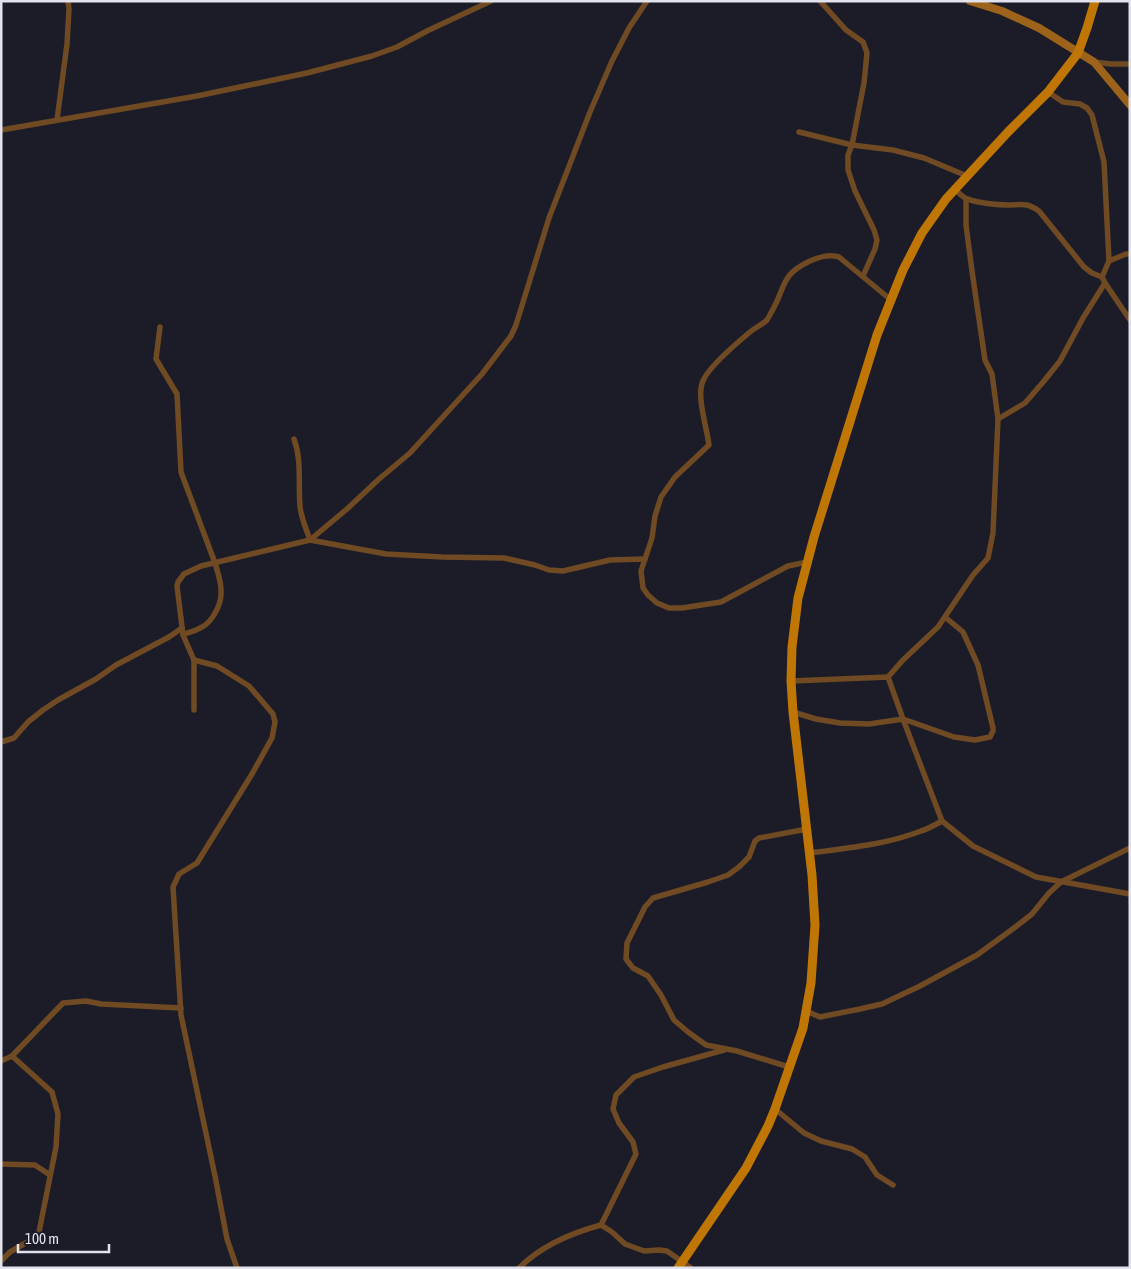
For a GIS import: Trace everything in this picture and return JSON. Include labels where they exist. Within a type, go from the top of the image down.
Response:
[{"type":"main road","points":[[680,1265],[746,1168],[768,1126],[803,1028],[811,983],[815,925],[810,853],[792,712],[792,647],[798,598],[807,562],[877,335],[902,270],[922,233],[946,199],[1048,92],[1078,53],[1095,1]]},
{"type":"street","points":[[57,120],[67,44],[68,1]]},
{"type":"street","points":[[1,130],[197,96],[307,73],[372,56],[397,47],[491,1]]},
{"type":"street","points":[[310,540],[347,510],[379,479],[410,453],[482,374],[511,336],[549,218],[590,112],[616,52],[647,1]]},
{"type":"street","points":[[820,1],[846,30],[863,42],[867,54],[864,83],[852,145],[848,154],[848,170],[855,191],[874,230],[876,240],[875,249],[863,276]]},
{"type":"street","points":[[970,1],[1010,14],[1039,28],[1094,62],[1130,105]]},
{"type":"street","points":[[1094,62],[1130,64]]},
{"type":"street","points":[[998,420],[1025,403],[1060,361],[1104,280],[1110,261],[1104,162],[1092,115],[1087,108],[1080,104],[1063,102],[1048,92]]},
{"type":"street","points":[[799,132],[852,145],[893,150],[924,158],[967,176]]},
{"type":"street","points":[[955,189],[966,199],[996,204],[1030,205],[1039,211],[1084,267],[1104,280],[1130,320]]},
{"type":"street","points":[[791,681],[888,677],[938,627],[973,575],[988,558],[993,533],[998,420],[992,374],[985,360],[973,281],[966,225],[966,199]]},
{"type":"street","points":[[1110,261],[1130,254]]},
{"type":"street","points":[[807,562],[788,566],[721,602],[682,608],[669,608],[657,603],[648,595],[643,588],[641,571],[652,538],[660,497],[675,477],[709,445],[701,402],[703,380],[726,354],[751,331],[767,320],[776,304],[784,282],[791,273],[819,257],[830,255],[839,257],[891,300]]},
{"type":"street","points":[[160,327],[156,359],[178,394],[181,472],[215,563],[221,595],[211,620],[202,627],[183,635]]},
{"type":"street","points":[[294,439],[298,450],[302,518],[310,540]]},
{"type":"street","points":[[194,710],[194,660],[183,635],[177,586],[184,574],[201,566],[310,540],[386,554],[504,558],[549,570],[563,571],[610,560],[645,559]]},
{"type":"street","points":[[792,712],[840,723],[869,724],[903,719],[954,737],[975,740],[990,736],[993,731],[978,665],[963,632],[945,617]]},
{"type":"street","points":[[1,742],[14,738],[28,722],[58,700],[96,680],[116,665],[182,628]]},
{"type":"street","points":[[194,660],[217,666],[248,686],[274,714],[275,722],[272,738],[197,863],[179,874],[173,887],[181,1015],[227,1238],[237,1268]]},
{"type":"street","points":[[888,677],[942,821],[973,846],[1036,877],[1130,894]]},
{"type":"street","points":[[810,853],[861,847],[923,831],[942,821]]},
{"type":"street","points":[[789,1067],[737,1050],[706,1045],[688,1032],[674,1020],[648,976],[633,968],[626,959],[627,943],[645,907],[652,898],[708,882],[739,868],[749,857],[759,838],[807,829]]},
{"type":"street","points":[[806,1012],[820,1017],[882,1004],[920,986],[977,954],[1014,928],[1032,914],[1048,893],[1061,882],[1130,848]]},
{"type":"street","points":[[1,1061],[12,1056],[63,1003],[86,1001],[101,1004],[181,1008]]},
{"type":"street","points":[[601,1225],[636,1154],[633,1142],[619,1123],[613,1109],[616,1095],[634,1077],[726,1049]]},
{"type":"street","points":[[1,1261],[10,1252],[36,1236],[39,1232],[56,1147],[58,1114],[52,1092],[12,1056]]},
{"type":"street","points":[[775,1109],[804,1133],[821,1142],[852,1149],[865,1157],[877,1175],[893,1185]]},
{"type":"street","points":[[1,1164],[35,1165],[50,1175]]},
{"type":"street","points":[[519,1268],[529,1258],[543,1249],[582,1230],[601,1225],[625,1244],[644,1252],[667,1251],[680,1265],[691,1268]]}]
